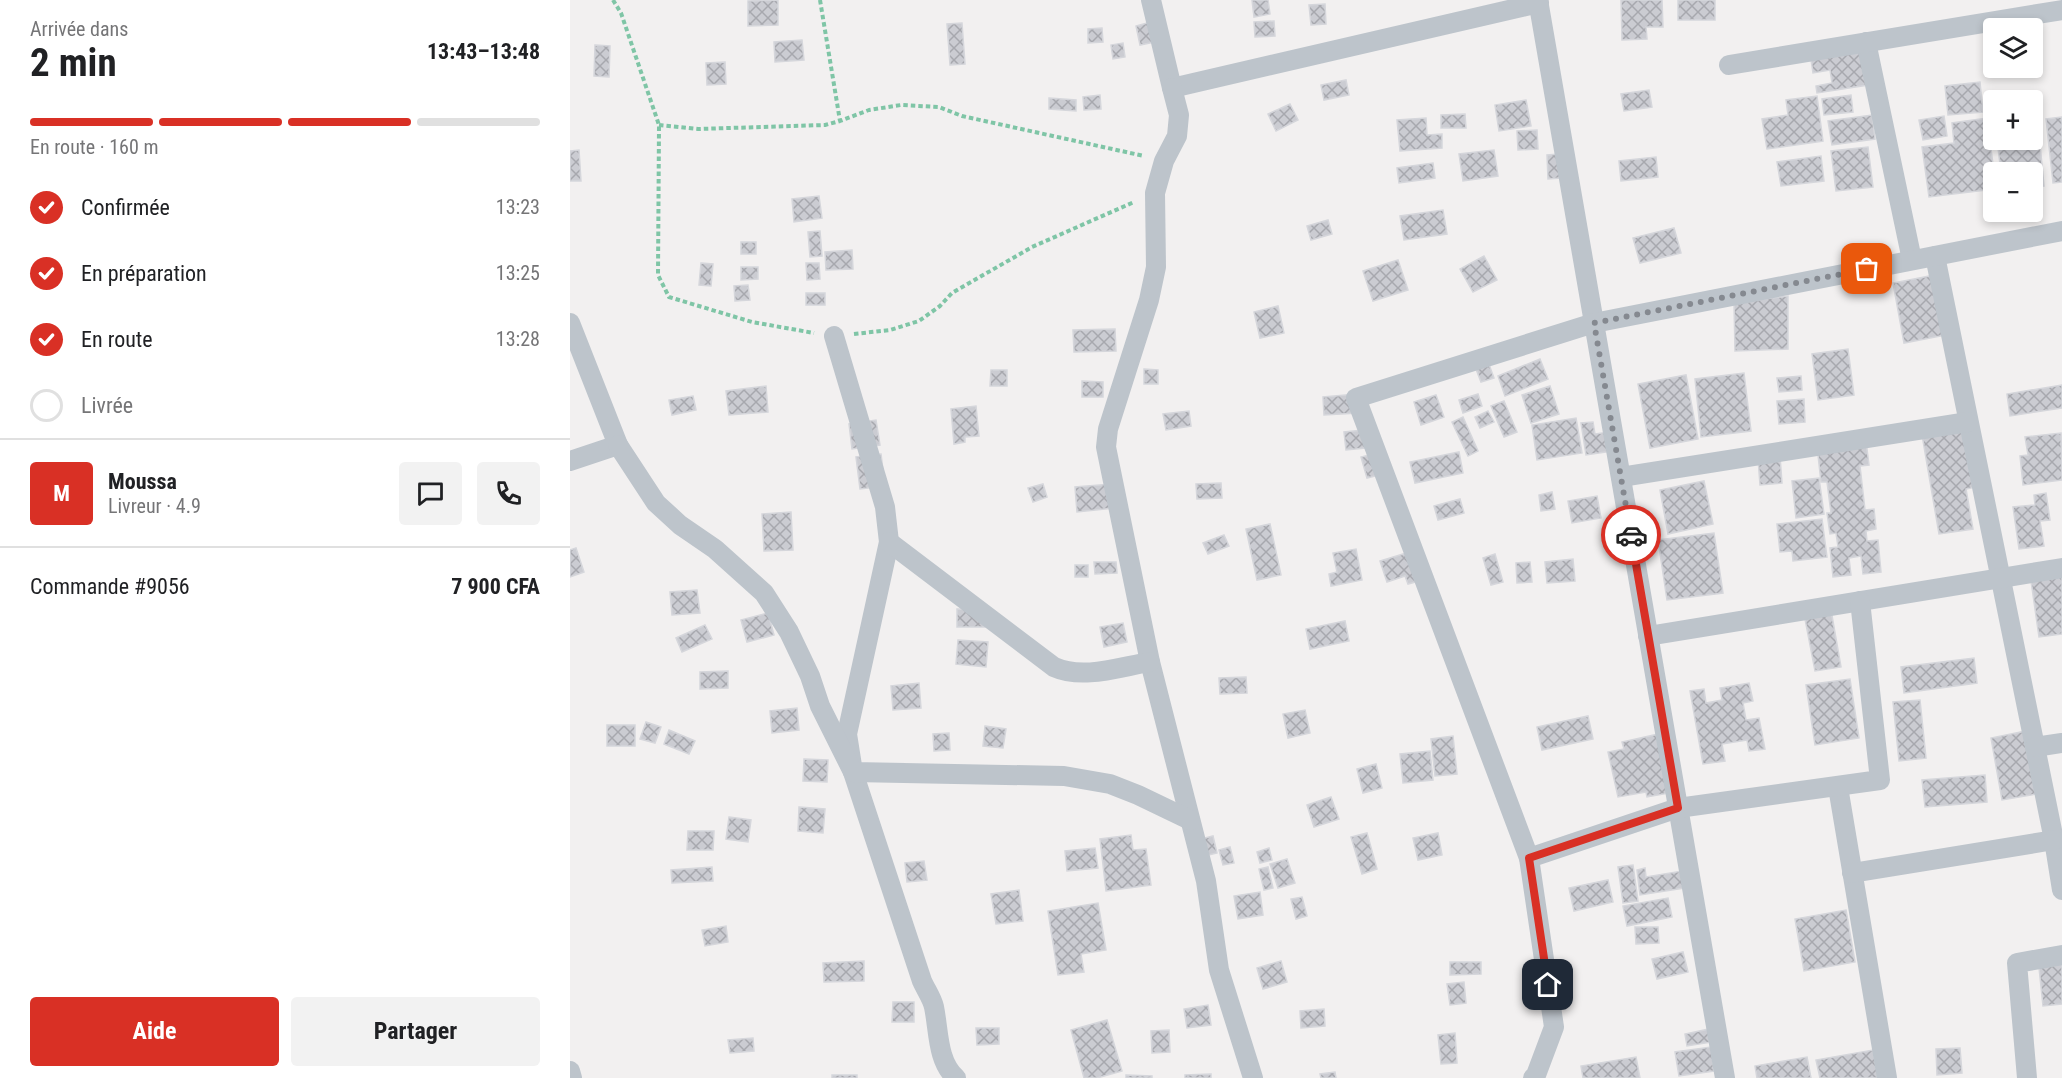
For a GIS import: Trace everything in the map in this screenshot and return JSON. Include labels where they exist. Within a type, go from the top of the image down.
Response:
[{"type":"street","points":[[1151,0],[1179,115],[1177,136],[1164,161],[1155,193],[1156,267],[1149,300],[1108,429],[1106,447],[1150,662],[1206,881],[1219,970],[1253,1078]]},
{"type":"street","points":[[1172,88],[1539,2],[1725,1078]]},
{"type":"street","points":[[1729,65],[2062,10]]},
{"type":"street","points":[[1866,42],[1912,260]]},
{"type":"street","points":[[1533,1078],[1554,1027],[1529,858],[1356,398],[1594,323],[2062,231]]},
{"type":"street","points":[[1935,256],[2054,840],[2062,890]]},
{"type":"street","points":[[570,323],[618,445],[656,503],[680,525],[715,549],[764,593],[789,632],[810,676],[820,706],[853,772],[922,981],[933,1004],[942,1054],[949,1071],[956,1078]]},
{"type":"street","points":[[834,336],[885,507],[889,542],[847,734],[853,772]]},
{"type":"street","points":[[1621,477],[1968,422]]},
{"type":"street","points":[[570,461],[618,445]]},
{"type":"street","points":[[889,542],[1054,667],[1066,673],[1081,674],[1150,662]]},
{"type":"street","points":[[1648,636],[2062,568]]},
{"type":"street","points":[[1529,858],[1678,808],[1880,780],[1860,601]]},
{"type":"street","points":[[2035,747],[2062,743]]},
{"type":"street","points":[[853,772],[1064,776],[1110,784],[1190,820]]},
{"type":"street","points":[[1838,787],[1887,1078]]},
{"type":"street","points":[[1852,873],[2054,840]]},
{"type":"street","points":[[2027,1078],[2018,963],[2062,955]]},
{"type":"street","points":[[570,1071],[572,1078]]},
{"type":"path","points":[[613,0],[621,13],[660,125],[658,275],[669,297],[752,322],[834,336],[890,330],[919,321],[940,306],[952,293],[1032,247],[1155,193]]},
{"type":"path","points":[[820,0],[840,122]]},
{"type":"path","points":[[660,125],[698,129],[825,125],[840,122],[869,110],[901,105],[939,106],[962,117],[1164,161]]},
{"type":"building","points":[[778,0],[778,25],[748,26],[748,1]]},
{"type":"building","points":[[1252,0],[1268,0],[1270,14],[1254,17]]},
{"type":"building","points":[[1621,0],[1662,0],[1663,27],[1646,27],[1647,39],[1622,40]]},
{"type":"building","points":[[1678,0],[1715,0],[1715,20],[1678,20]]},
{"type":"building","points":[[1325,4],[1326,24],[1311,25],[1309,5]]},
{"type":"building","points":[[1274,21],[1275,36],[1255,37],[1254,22]]},
{"type":"building","points":[[1151,22],[1155,42],[1140,45],[1136,26]]},
{"type":"building","points":[[962,23],[965,64],[950,65],[947,24]]},
{"type":"building","points":[[1102,28],[1103,42],[1088,43],[1088,29]]},
{"type":"building","points":[[802,40],[804,60],[775,62],[774,42]]},
{"type":"building","points":[[1123,43],[1125,57],[1113,59],[1111,45]]},
{"type":"building","points":[[595,45],[610,46],[609,77],[594,76]]},
{"type":"building","points":[[1862,45],[1868,85],[1817,93],[1816,86],[1832,83],[1830,70],[1813,73],[1810,53]]},
{"type":"building","points":[[725,62],[726,84],[707,85],[706,63]]},
{"type":"building","points":[[1346,80],[1349,95],[1324,100],[1321,85]]},
{"type":"building","points":[[1980,82],[1983,112],[1948,115],[1945,86]]},
{"type":"building","points":[[1649,90],[1652,107],[1624,111],[1621,94]]},
{"type":"building","points":[[1100,95],[1101,109],[1084,110],[1083,97]]},
{"type":"building","points":[[1851,95],[1853,112],[1824,115],[1822,99]]},
{"type":"building","points":[[1817,96],[1823,141],[1767,149],[1762,119],[1788,115],[1786,100]]},
{"type":"building","points":[[1049,98],[1076,100],[1076,111],[1049,109]]},
{"type":"building","points":[[1526,100],[1531,126],[1499,131],[1495,105]]},
{"type":"building","points":[[1290,104],[1298,120],[1276,131],[1268,114]]},
{"type":"building","points":[[1465,114],[1466,128],[1441,128],[1441,115]]},
{"type":"building","points":[[1872,115],[1875,139],[1832,145],[1828,121]]},
{"type":"building","points":[[1944,116],[1947,136],[1923,140],[1919,120]]},
{"type":"building","points":[[2062,117],[2062,182],[2053,183],[2046,119]]},
{"type":"building","points":[[1426,118],[1427,135],[1442,134],[1442,148],[1400,151],[1397,120]]},
{"type":"building","points":[[1983,119],[1983,150],[1991,150],[1993,162],[1983,162],[1983,190],[1929,197],[1922,147],[1954,143],[1952,123]]},
{"type":"building","points":[[1537,130],[1538,149],[1518,150],[1517,131]]},
{"type":"building","points":[[1868,147],[1873,187],[1836,191],[1831,151]]},
{"type":"building","points":[[579,150],[581,181],[570,181],[570,151]]},
{"type":"building","points":[[1494,150],[1498,176],[1463,181],[1459,154]]},
{"type":"building","points":[[1998,150],[2041,150],[2042,162],[2000,162]]},
{"type":"building","points":[[1560,154],[1561,178],[1548,179],[1547,155]]},
{"type":"building","points":[[1821,156],[1824,181],[1781,186],[1777,162]]},
{"type":"building","points":[[1656,157],[1658,177],[1621,181],[1619,161]]},
{"type":"building","points":[[1433,163],[1435,178],[1399,183],[1397,168]]},
{"type":"building","points":[[819,196],[822,218],[794,222],[792,199]]},
{"type":"building","points":[[1443,210],[1447,234],[1404,240],[1400,216]]},
{"type":"building","points":[[1328,220],[1332,234],[1311,240],[1307,226]]},
{"type":"building","points":[[1674,228],[1681,253],[1640,263],[1633,238]]},
{"type":"building","points":[[820,231],[822,256],[810,257],[808,232]]},
{"type":"building","points":[[741,242],[756,242],[756,254],[741,254]]},
{"type":"building","points":[[852,250],[853,269],[826,270],[825,252]]},
{"type":"building","points":[[1484,256],[1497,280],[1473,292],[1460,269]]},
{"type":"building","points":[[1398,260],[1408,290],[1373,301],[1363,271]]},
{"type":"building","points":[[701,263],[713,264],[711,286],[699,285]]},
{"type":"building","points":[[806,263],[819,263],[820,279],[807,280]]},
{"type":"building","points":[[741,267],[758,267],[758,279],[741,280]]},
{"type":"building","points":[[1940,274],[1951,334],[1904,343],[1893,283]]},
{"type":"building","points":[[748,285],[750,300],[735,301],[734,286]]},
{"type":"building","points":[[806,293],[825,293],[825,305],[806,305]]},
{"type":"building","points":[[1788,296],[1788,349],[1735,351],[1734,303]]},
{"type":"building","points":[[1278,306],[1284,333],[1260,338],[1254,312]]},
{"type":"building","points":[[1115,329],[1116,351],[1074,352],[1073,330]]},
{"type":"building","points":[[1848,349],[1854,395],[1818,400],[1812,354]]},
{"type":"building","points":[[1487,359],[1494,378],[1481,382],[1474,364]]},
{"type":"building","points":[[1540,359],[1548,379],[1505,396],[1498,376]]},
{"type":"building","points":[[1144,369],[1158,370],[1158,384],[1144,384]]},
{"type":"building","points":[[991,370],[1007,370],[1007,386],[990,386]]},
{"type":"building","points":[[1744,373],[1751,431],[1701,437],[1695,379]]},
{"type":"building","points":[[1686,375],[1698,439],[1650,448],[1638,384]]},
{"type":"building","points":[[1801,376],[1802,390],[1779,392],[1777,378]]},
{"type":"building","points":[[1082,381],[1103,382],[1103,397],[1082,397]]},
{"type":"building","points":[[2062,385],[2062,408],[2010,416],[2007,394]]},
{"type":"building","points":[[766,386],[768,412],[729,415],[726,391]]},
{"type":"building","points":[[1550,386],[1559,414],[1531,423],[1522,395]]},
{"type":"building","points":[[1357,394],[1358,413],[1324,415],[1323,397]]},
{"type":"building","points":[[1478,394],[1482,406],[1463,413],[1459,400]]},
{"type":"building","points":[[1436,395],[1444,417],[1421,425],[1414,402]]},
{"type":"building","points":[[693,396],[696,410],[672,415],[669,400]]},
{"type":"building","points":[[1804,399],[1805,422],[1779,424],[1777,401]]},
{"type":"building","points":[[1504,401],[1517,432],[1504,437],[1491,406]]},
{"type":"building","points":[[976,406],[979,436],[965,437],[965,442],[954,444],[951,409]]},
{"type":"building","points":[[1189,411],[1191,426],[1166,430],[1163,414]]},
{"type":"building","points":[[1488,411],[1494,422],[1480,428],[1475,417]]},
{"type":"building","points":[[1463,417],[1478,451],[1468,456],[1452,422]]},
{"type":"building","points":[[1576,418],[1582,453],[1537,460],[1532,425]]},
{"type":"building","points":[[876,420],[880,445],[852,449],[849,424]]},
{"type":"building","points":[[1971,421],[1981,486],[1966,489],[1973,529],[1939,534],[1921,429]]},
{"type":"building","points":[[1593,422],[1595,434],[1609,432],[1612,451],[1586,455],[1581,423]]},
{"type":"building","points":[[1363,430],[1365,448],[1346,450],[1344,432]]},
{"type":"building","points":[[2061,433],[2062,480],[2023,485],[2020,456],[2028,455],[2025,437]]},
{"type":"building","points":[[1866,441],[1869,465],[1860,466],[1865,510],[1874,509],[1876,529],[1866,531],[1867,541],[1878,540],[1881,572],[1863,574],[1861,556],[1849,558],[1851,575],[1833,577],[1830,548],[1838,547],[1836,533],[1830,534],[1827,513],[1831,513],[1827,482],[1821,482],[1817,446]]},
{"type":"building","points":[[1459,452],[1463,473],[1415,483],[1410,462]]},
{"type":"building","points":[[881,454],[885,486],[860,489],[856,457]]},
{"type":"building","points":[[1374,454],[1379,475],[1367,478],[1361,457]]},
{"type":"building","points":[[1780,456],[1782,483],[1760,485],[1758,458]]},
{"type":"building","points":[[1819,478],[1824,514],[1796,518],[1792,481]]},
{"type":"building","points":[[1704,481],[1713,524],[1668,534],[1660,490]]},
{"type":"building","points":[[1221,483],[1222,498],[1197,499],[1196,484]]},
{"type":"building","points":[[1043,484],[1047,497],[1033,502],[1028,488]]},
{"type":"building","points":[[1112,484],[1114,508],[1077,512],[1075,487]]},
{"type":"building","points":[[1552,492],[1555,509],[1541,511],[1539,495]]},
{"type":"building","points":[[2046,493],[2050,520],[2040,521],[2044,546],[2019,549],[2013,507],[2035,505],[2034,495]]},
{"type":"building","points":[[1597,496],[1601,518],[1572,523],[1568,501]]},
{"type":"building","points":[[1460,499],[1464,513],[1438,520],[1434,506]]},
{"type":"building","points":[[791,512],[793,550],[764,551],[762,514]]},
{"type":"building","points":[[1822,519],[1827,557],[1793,561],[1792,551],[1780,552],[1777,524]]},
{"type":"building","points":[[1270,524],[1281,575],[1257,580],[1246,529]]},
{"type":"building","points":[[1714,533],[1723,593],[1667,600],[1658,540]]},
{"type":"building","points":[[1224,535],[1229,546],[1208,554],[1203,543]]},
{"type":"building","points":[[576,548],[584,572],[570,577],[570,550]]},
{"type":"building","points":[[1356,549],[1362,580],[1331,586],[1329,574],[1337,572],[1333,553]]},
{"type":"building","points":[[1413,551],[1423,580],[1408,584],[1405,576],[1387,582],[1380,561]]},
{"type":"building","points":[[1495,554],[1503,582],[1491,585],[1483,558]]},
{"type":"building","points":[[1573,559],[1575,581],[1547,583],[1545,562]]},
{"type":"building","points":[[1094,562],[1116,562],[1117,573],[1095,574]]},
{"type":"building","points":[[1530,562],[1532,582],[1517,583],[1516,563]]},
{"type":"building","points":[[1075,565],[1088,565],[1088,577],[1075,577]]},
{"type":"building","points":[[2062,577],[2062,634],[2039,637],[2031,581]]},
{"type":"building","points":[[697,590],[700,613],[672,615],[670,592]]},
{"type":"building","points":[[957,609],[986,610],[985,627],[957,627]]},
{"type":"building","points":[[1831,610],[1841,667],[1815,671],[1804,614]]},
{"type":"building","points":[[768,613],[774,635],[747,642],[741,620]]},
{"type":"building","points":[[1345,621],[1349,641],[1310,649],[1306,629]]},
{"type":"building","points":[[1123,623],[1127,642],[1104,647],[1100,627]]},
{"type":"building","points":[[705,625],[712,639],[682,652],[676,638]]},
{"type":"building","points":[[958,640],[988,642],[986,667],[956,664]]},
{"type":"building","points":[[1974,658],[1977,683],[1904,693],[1901,667]]},
{"type":"building","points":[[728,671],[728,688],[700,689],[700,672]]},
{"type":"building","points":[[1246,677],[1247,693],[1220,694],[1219,678]]},
{"type":"building","points":[[1850,679],[1859,738],[1815,745],[1806,685]]},
{"type":"building","points":[[919,683],[921,708],[893,710],[891,686]]},
{"type":"building","points":[[1749,683],[1753,701],[1743,703],[1746,720],[1759,718],[1765,749],[1749,751],[1747,740],[1722,744],[1725,761],[1703,764],[1690,691],[1704,689],[1706,703],[1722,700],[1720,688]]},
{"type":"building","points":[[1920,700],[1926,758],[1899,761],[1893,702]]},
{"type":"building","points":[[797,708],[799,730],[772,733],[770,711]]},
{"type":"building","points":[[1305,710],[1310,733],[1288,738],[1283,714]]},
{"type":"building","points":[[1588,716],[1593,739],[1542,750],[1537,727]]},
{"type":"building","points":[[646,722],[661,727],[655,743],[640,739]]},
{"type":"building","points":[[607,725],[635,725],[635,746],[607,746]]},
{"type":"building","points":[[985,726],[1006,729],[1003,748],[983,746]]},
{"type":"building","points":[[669,730],[695,741],[689,754],[664,744]]},
{"type":"building","points":[[2026,731],[2037,794],[2002,800],[1991,738]]},
{"type":"building","points":[[949,733],[950,750],[934,751],[933,734]]},
{"type":"building","points":[[1663,733],[1675,792],[1647,797],[1646,792],[1618,797],[1608,752],[1624,749],[1622,742]]},
{"type":"building","points":[[1453,736],[1457,774],[1435,776],[1431,739]]},
{"type":"building","points":[[1430,751],[1433,780],[1403,783],[1400,754]]},
{"type":"building","points":[[804,759],[828,760],[827,782],[803,781]]},
{"type":"building","points":[[1376,764],[1382,788],[1363,793],[1357,769]]},
{"type":"building","points":[[1985,775],[1987,802],[1925,807],[1922,780]]},
{"type":"building","points":[[1331,797],[1339,819],[1314,827],[1307,805]]},
{"type":"building","points":[[799,807],[825,809],[823,833],[798,831]]},
{"type":"building","points":[[729,817],[751,820],[748,842],[726,839]]},
{"type":"building","points":[[688,831],[714,831],[713,850],[687,850]]},
{"type":"building","points":[[1367,833],[1377,869],[1362,874],[1351,837]]},
{"type":"building","points":[[1438,833],[1442,855],[1418,860],[1413,838]]},
{"type":"building","points":[[1131,835],[1133,850],[1146,849],[1151,885],[1106,891],[1100,839]]},
{"type":"building","points":[[1213,836],[1217,853],[1200,857],[1197,840]]},
{"type":"building","points":[[1230,847],[1234,863],[1223,865],[1219,850]]},
{"type":"building","points":[[1095,848],[1098,868],[1067,871],[1065,851]]},
{"type":"building","points":[[1269,848],[1272,860],[1260,863],[1257,852]]},
{"type":"building","points":[[1287,859],[1295,883],[1278,888],[1270,864]]},
{"type":"building","points":[[924,861],[927,880],[907,882],[905,863]]},
{"type":"building","points":[[1633,865],[1638,901],[1623,903],[1618,867]]},
{"type":"building","points":[[712,867],[713,881],[672,883],[671,870]]},
{"type":"building","points":[[1268,867],[1273,888],[1264,890],[1259,869]]},
{"type":"building","points":[[1645,868],[1646,877],[1682,871],[1684,888],[1640,895],[1637,870]]},
{"type":"building","points":[[1608,880],[1613,902],[1574,911],[1569,888]]},
{"type":"building","points":[[1019,890],[1023,921],[996,924],[991,894]]},
{"type":"building","points":[[1260,892],[1263,915],[1238,919],[1234,896]]},
{"type":"building","points":[[1302,897],[1307,916],[1296,919],[1291,899]]},
{"type":"building","points":[[1668,898],[1672,917],[1627,926],[1623,906]]},
{"type":"building","points":[[1098,903],[1106,950],[1081,954],[1084,972],[1058,975],[1048,911]]},
{"type":"building","points":[[1846,910],[1855,962],[1804,971],[1795,919]]},
{"type":"building","points":[[726,926],[728,942],[705,946],[702,930]]},
{"type":"building","points":[[1635,927],[1658,927],[1659,943],[1636,944]]},
{"type":"building","points":[[1683,952],[1688,972],[1657,979],[1652,959]]},
{"type":"building","points":[[2062,956],[2062,1004],[2043,1006],[2038,958]]},
{"type":"building","points":[[864,961],[864,981],[824,982],[823,963]]},
{"type":"building","points":[[1281,961],[1287,982],[1263,989],[1257,968]]},
{"type":"building","points":[[1450,962],[1481,962],[1481,974],[1450,975]]},
{"type":"building","points":[[1464,982],[1466,1003],[1450,1005],[1447,984]]},
{"type":"building","points":[[893,1002],[914,1002],[914,1022],[892,1022]]},
{"type":"building","points":[[1208,1005],[1211,1025],[1187,1028],[1184,1009]]},
{"type":"building","points":[[1324,1009],[1325,1026],[1301,1028],[1300,1011]]},
{"type":"building","points":[[1107,1020],[1122,1071],[1097,1078],[1084,1078],[1071,1030]]},
{"type":"building","points":[[976,1028],[999,1028],[999,1044],[977,1045]]},
{"type":"building","points":[[1709,1029],[1712,1042],[1687,1046],[1685,1034]]},
{"type":"building","points":[[1169,1030],[1170,1052],[1152,1053],[1151,1031]]},
{"type":"building","points":[[1455,1033],[1457,1063],[1441,1064],[1438,1035]]},
{"type":"building","points":[[753,1038],[754,1051],[730,1053],[728,1040]]},
{"type":"building","points":[[1711,1047],[1714,1071],[1679,1076],[1675,1052]]},
{"type":"building","points":[[1960,1048],[1962,1073],[1937,1075],[1936,1049]]},
{"type":"building","points":[[1873,1050],[1878,1078],[1820,1078],[1816,1060]]},
{"type":"building","points":[[1636,1057],[1640,1078],[1583,1078],[1581,1066]]},
{"type":"building","points":[[1807,1057],[1811,1078],[1757,1078],[1755,1066]]},
{"type":"building","points":[[1335,1072],[1336,1078],[1321,1078],[1320,1074]]},
{"type":"building","points":[[1211,1074],[1211,1078],[1185,1078],[1185,1075]]},
{"type":"building","points":[[832,1075],[857,1075],[857,1078],[832,1078]]},
{"type":"building","points":[[1126,1075],[1152,1076],[1152,1078],[1126,1078]]},
{"type":"way so far","points":[[1631,535],[1594,323],[1867,269]]},
{"type":"route","points":[[1548,985],[1529,858],[1678,808],[1631,535]]}]
